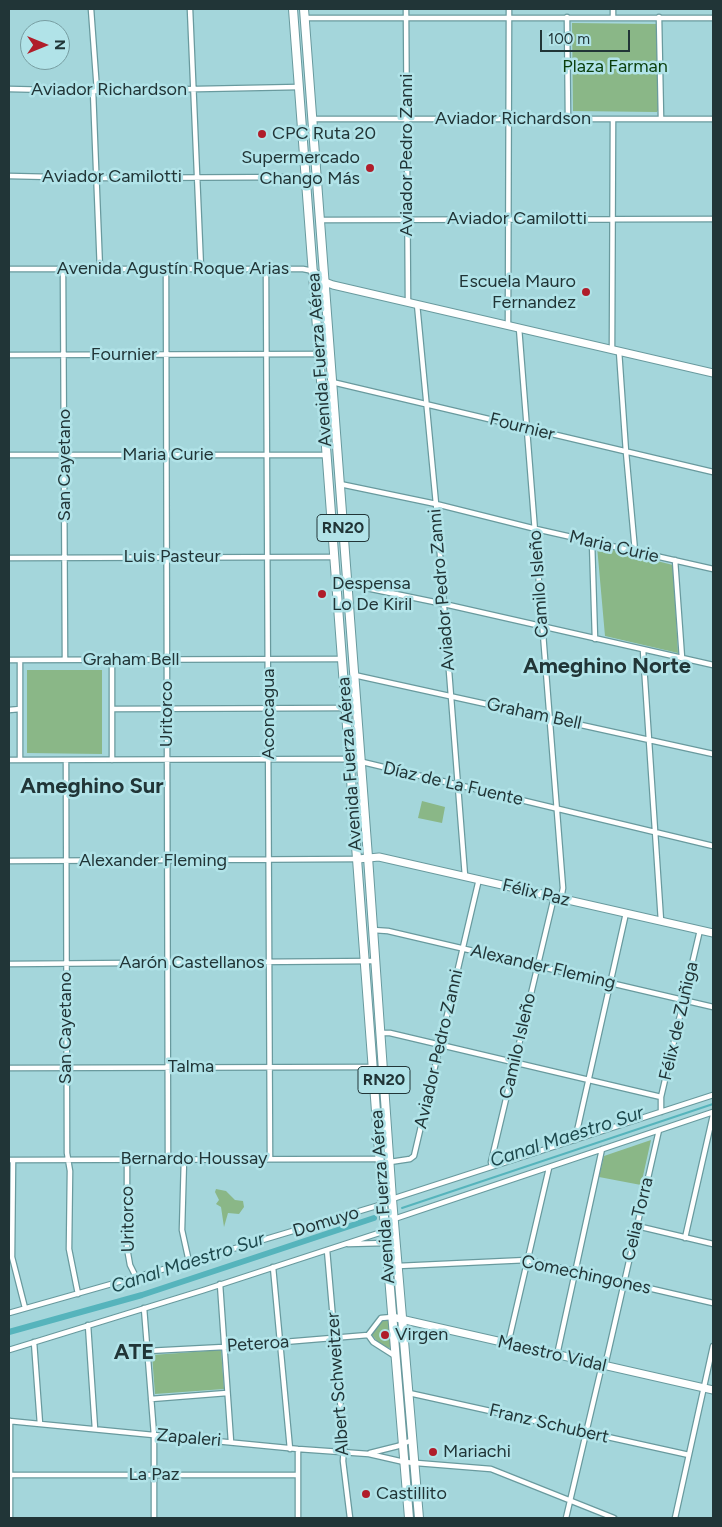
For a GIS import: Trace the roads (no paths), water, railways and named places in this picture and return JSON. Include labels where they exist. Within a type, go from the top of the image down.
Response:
[{"type":"main road","name":"Avenida Fuerza Aérea","points":[[293,9],[385,1231],[409,1518]]},
{"type":"main road","name":"Avenida Fuerza Aérea","points":[[304,9],[392,1199],[419,1518]]},
{"type":"main road","points":[[296,51],[302,78],[306,116],[313,119]]},
{"type":"main road","name":"Avenida Agustín Roque Arias","points":[[314,272],[325,282],[713,373]]},
{"type":"main road","name":"Félix Paz","points":[[358,859],[378,857],[713,933]]},
{"type":"main road","points":[[383,1204],[387,1206],[390,1216],[394,1219]]},
{"type":"main road","name":"Maestro Vidal","points":[[392,1317],[713,1390]]},
{"type":"street","points":[[91,9],[100,270]]},
{"type":"street","points":[[190,9],[201,269]]},
{"type":"street","name":"Aviador Pedro Zanni","points":[[406,9],[408,302]]},
{"type":"street","points":[[508,326],[510,9]]},
{"type":"street","points":[[613,9],[613,17]]},
{"type":"street","points":[[305,18],[713,18]]},
{"type":"street","points":[[567,18],[568,119]]},
{"type":"street","points":[[659,18],[661,119]]},
{"type":"street","name":"Aviador Richardson","points":[[9,89],[95,91],[299,87]]},
{"type":"street","name":"Aviador Richardson","points":[[313,119],[713,119]]},
{"type":"street","points":[[612,119],[615,350],[635,551]]},
{"type":"street","name":"Aviador Camilotti","points":[[9,176],[97,178],[306,177]]},
{"type":"street","name":"Aviador Camilotti","points":[[320,220],[713,218]]},
{"type":"street","name":"Avenida Agustín Roque Arias","points":[[9,269],[304,269],[314,272]]},
{"type":"street","name":"San Cayetano","points":[[63,269],[65,660]]},
{"type":"street","name":"Uritorco","points":[[166,269],[168,1159]]},
{"type":"street","name":"Aconcagua","points":[[266,269],[268,354],[270,1159]]},
{"type":"street","name":"Aviador Pedro Zanni","points":[[418,304],[436,504],[465,876]]},
{"type":"street","name":"Camilo Isleño","points":[[492,1166],[491,1162],[537,966],[558,898],[563,888],[519,328]]},
{"type":"street","name":"Fournier","points":[[9,355],[330,354]]},
{"type":"street","name":"Fournier","points":[[332,382],[713,472]]},
{"type":"street","name":"Maria Curie","points":[[9,456],[327,455]]},
{"type":"street","name":"Maria Curie","points":[[340,484],[436,504],[713,569]]},
{"type":"street","points":[[592,542],[595,639]]},
{"type":"street","name":"Luis Pasteur","points":[[9,558],[334,557]]},
{"type":"street","points":[[675,560],[682,658]]},
{"type":"street","points":[[347,584],[713,665]]},
{"type":"street","points":[[643,650],[660,920]]},
{"type":"street","name":"Graham Bell","points":[[9,660],[342,659]]},
{"type":"street","points":[[20,660],[20,760]]},
{"type":"street","points":[[112,660],[112,760]]},
{"type":"street","name":"Graham Bell","points":[[354,674],[713,754]]},
{"type":"street","points":[[112,709],[346,708]]},
{"type":"street","points":[[9,710],[20,710]]},
{"type":"street","name":"Díaz de La Fuente","points":[[9,760],[350,759],[713,846]]},
{"type":"street","name":"San Cayetano","points":[[66,760],[66,1067],[68,1160],[70,1171],[69,1249],[78,1294]]},
{"type":"street","name":"Alexander Fleming","points":[[9,861],[358,859]]},
{"type":"street","name":"Aviador Pedro Zanni","points":[[390,1162],[410,1159],[414,1156],[480,879]]},
{"type":"street","points":[[575,1140],[626,913]]},
{"type":"street","name":"Alexander Fleming","points":[[373,930],[388,931],[713,1007]]},
{"type":"street","name":"Félix de Zuñiga","points":[[661,1112],[661,1097],[700,930]]},
{"type":"street","name":"Aarón Castellanos","points":[[9,964],[375,961]]},
{"type":"street","points":[[381,1033],[390,1033],[661,1097]]},
{"type":"street","name":"Talma","points":[[9,1068],[373,1067]]},
{"type":"street","points":[[392,1199],[713,1095]]},
{"type":"street","points":[[394,1219],[659,1130],[713,1114],[686,1238]]},
{"type":"street","name":"Celia Torra","points":[[566,1518],[659,1130]]},
{"type":"street","points":[[557,1355],[602,1149]]},
{"type":"street","points":[[184,1159],[182,1230],[189,1262]]},
{"type":"street","name":"Bernardo Houssay","points":[[11,1160],[380,1159]]},
{"type":"street","points":[[11,1160],[12,1256],[25,1308]]},
{"type":"street","name":"Uritorco","points":[[127,1160],[127,1248],[130,1265],[136,1277]]},
{"type":"street","points":[[508,1344],[549,1168]]},
{"type":"street","name":"Domuyo","points":[[9,1313],[383,1204]]},
{"type":"street","points":[[637,1226],[713,1244]]},
{"type":"street","name":"Domuyo","points":[[9,1350],[385,1231]]},
{"type":"street","name":"Domuyo","points":[[342,1245],[386,1243]]},
{"type":"street","name":"Albert Schweitzer","points":[[327,1250],[350,1518]]},
{"type":"street","name":"Comechingones","points":[[398,1266],[527,1260],[713,1303]]},
{"type":"street","points":[[272,1267],[290,1448]]},
{"type":"street","points":[[220,1284],[231,1442]]},
{"type":"street","points":[[144,1308],[154,1435],[154,1518]]},
{"type":"street","points":[[392,1317],[381,1318],[368,1335],[373,1342],[395,1356]]},
{"type":"street","points":[[88,1325],[95,1429]]},
{"type":"street","name":"Peteroa","points":[[147,1351],[224,1347],[368,1335]]},
{"type":"street","points":[[34,1342],[40,1424]]},
{"type":"street","points":[[675,1518],[713,1346]]},
{"type":"street","points":[[151,1399],[227,1393]]},
{"type":"street","name":"Franz Schubert","points":[[409,1393],[689,1455]]},
{"type":"street","points":[[9,1421],[10,1518]]},
{"type":"street","name":"Zapaleri","points":[[9,1421],[298,1450],[369,1454],[404,1462],[491,1469],[614,1518]]},
{"type":"street","name":"Zapaleri","points":[[369,1454],[412,1440]]},
{"type":"street","points":[[298,1450],[298,1518]]},
{"type":"street","name":"La Paz","points":[[9,1475],[298,1475]]},
{"type":"waterway","name":"Canal Maestro Sur","points":[[402,1208],[713,1104]]},
{"type":"waterway","name":"Canal Maestro Sur","points":[[9,1332],[142,1295],[374,1218]]},
{"type":"place","name":"CPC Ruta 20","points":[[262,134]]},
{"type":"place","name":"Supermercado Chango Más","points":[[370,168]]},
{"type":"place","name":"Escuela Mauro Fernandez","points":[[586,292]]},
{"type":"place","name":"Despensa Lo De Kiril","points":[[322,594]]},
{"type":"place","name":"Virgen","points":[[385,1335]]},
{"type":"place","name":"Mariachi","points":[[433,1452]]},
{"type":"place","name":"Castillito","points":[[366,1494]]},
{"type":"district","name":"Ameghino Norte","points":[[607,667]]},
{"type":"district","name":"Ameghino Sur","points":[[92,787]]},
{"type":"district","name":"ATE","points":[[134,1353]]},
{"type":"park label","name":"Plaza Farman","points":[[615,67]]}]
